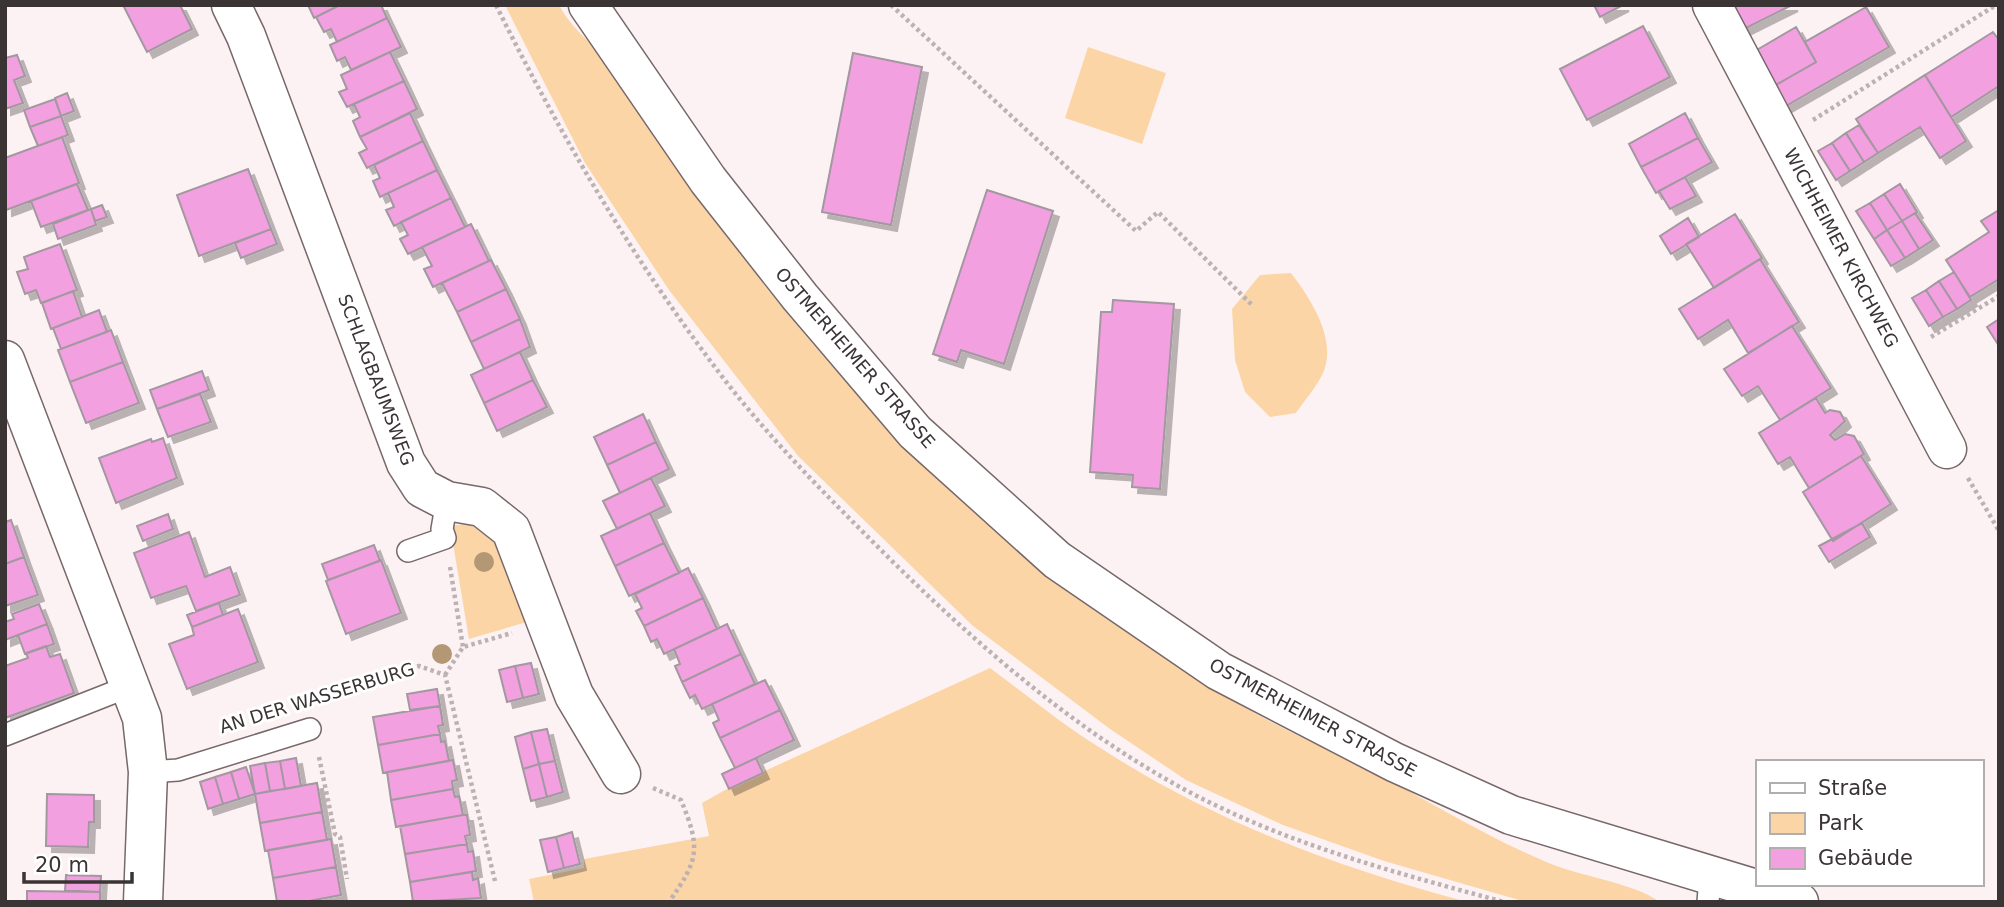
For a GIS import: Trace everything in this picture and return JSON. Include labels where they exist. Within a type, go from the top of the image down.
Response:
[{"type":"street","name":"SCHLAGBAUMSWEG","points":[[231,5],[246,36],[406,463],[446,520],[482,508],[511,530],[574,695],[621,774]]},
{"type":"street","name":"OSTMERHEIMER STRASSE","points":[[588,5],[717,190],[800,296],[915,432],[1057,560],[1219,671],[1394,762],[1511,815],[1709,889],[1799,902]]},
{"type":"street","name":"OSTMERHEIMER STRASSE","points":[[617,5],[639,78]]},
{"type":"street","name":"WICHHEIMER KIRCHWEG","points":[[1712,5],[1947,449]]},
{"type":"street","points":[[5,360],[142,718],[148,772],[143,902]]},
{"type":"lane","points":[[408,551],[446,520]]},
{"type":"lane","points":[[5,736],[130,686]]},
{"type":"lane","name":"AN DER WASSERBURG","points":[[148,772],[178,771],[310,729]]},
{"type":"path","points":[[496,5],[572,150],[664,296],[731,388],[809,479],[971,637],[1085,730],[1182,788],[1291,839],[1360,863],[1504,902]]},
{"type":"path","points":[[891,5],[1136,231],[1158,212],[1252,305]]},
{"type":"path","name":"WICHHEIMER KIRCHWEG","points":[[1783,139],[1996,5]]},
{"type":"path","name":"WICHHEIMER KIRCHWEG","points":[[1899,356],[1999,296]]},
{"type":"path","points":[[1947,449],[1963,469],[1999,531]]},
{"type":"path","points":[[446,520],[463,648]]},
{"type":"path","points":[[495,881],[445,675],[463,648],[547,623]]},
{"type":"path","name":"AN DER WASSERBURG","points":[[299,703],[419,666],[445,675]]},
{"type":"path","name":"AN DER WASSERBURG","points":[[310,729],[326,781],[347,879]]},
{"type":"path","points":[[621,774],[681,800],[694,831],[694,862],[668,902]]},
{"type":"green space","points":[[505,5],[559,5],[572,25],[613,67],[723,230],[793,321],[911,450],[1041,567],[1183,670],[1258,715],[1369,770],[1521,851],[1557,866],[1635,889],[1660,902],[1526,902],[1384,861],[1283,825],[1186,780],[1110,729],[973,626],[798,456],[669,290],[585,163]]},
{"type":"green space","points":[[1088,47],[1166,73],[1142,144],[1065,118]]},
{"type":"green space","points":[[1291,273],[1307,295],[1321,322],[1327,350],[1326,364],[1318,382],[1296,413],[1270,417],[1245,392],[1235,360],[1232,309],[1260,275]]},
{"type":"green space","points":[[465,524],[480,529],[501,548],[515,576],[530,621],[469,639],[450,526]]},
{"type":"green space","points":[[990,668],[1088,740],[1145,775],[1233,821],[1325,858],[1468,902],[534,902],[529,879],[584,868],[584,859],[709,836],[702,803],[734,785]]},
{"type":"building","points":[[123,5],[180,5],[192,29],[147,52]]},
{"type":"building","points":[[308,5],[340,5],[314,18]]},
{"type":"building","points":[[340,5],[381,5],[387,18],[337,42],[331,29],[324,32],[316,17]]},
{"type":"building","points":[[1594,5],[1623,5],[1600,17]]},
{"type":"building","points":[[1729,5],[1792,5],[1742,30]]},
{"type":"building","points":[[1866,7],[1889,47],[1786,106],[1774,86],[1816,62],[1805,42]]},
{"type":"building","points":[[387,18],[401,47],[351,70],[345,57],[337,61],[330,45]]},
{"type":"building","points":[[1643,26],[1670,77],[1587,120],[1560,69]]},
{"type":"building","points":[[1796,27],[1816,62],[1774,86],[1755,51]]},
{"type":"building","points":[[1993,32],[1999,40],[1999,86],[1951,117],[1925,75]]},
{"type":"building","points":[[390,52],[404,81],[347,107],[339,92],[347,89],[341,75]]},
{"type":"building","points":[[853,53],[922,67],[891,225],[822,212]]},
{"type":"building","points":[[17,55],[25,76],[14,80],[23,103],[5,109],[5,58]]},
{"type":"building","points":[[1925,75],[1966,141],[1940,158],[1920,127],[1878,153],[1856,119]]},
{"type":"building","points":[[404,81],[417,109],[360,137],[353,121],[360,117],[354,104]]},
{"type":"building","points":[[67,93],[74,111],[61,116],[55,98]]},
{"type":"building","points":[[55,99],[61,116],[30,127],[24,110]]},
{"type":"building","points":[[410,113],[423,141],[367,168],[359,153],[367,149],[360,137]]},
{"type":"building","points":[[1685,113],[1698,138],[1641,167],[1629,144]]},
{"type":"building","points":[[61,116],[68,135],[38,146],[30,127]]},
{"type":"building","points":[[1859,125],[1878,153],[1864,162],[1846,133]]},
{"type":"building","points":[[1846,133],[1864,162],[1850,171],[1832,143]]},
{"type":"building","points":[[62,137],[79,183],[6,210],[5,158]]},
{"type":"building","points":[[1698,138],[1712,162],[1656,193],[1641,167]]},
{"type":"building","points":[[423,141],[437,170],[380,197],[373,181],[380,178],[374,165]]},
{"type":"building","points":[[1832,143],[1850,171],[1836,180],[1818,151]]},
{"type":"building","points":[[248,169],[271,229],[199,256],[177,195]]},
{"type":"building","points":[[437,170],[451,198],[394,226],[386,210],[394,207],[388,193]]},
{"type":"building","points":[[1685,177],[1696,196],[1670,209],[1659,191]]},
{"type":"building","points":[[77,184],[88,210],[41,227],[31,201]]},
{"type":"building","points":[[1900,184],[1917,212],[1902,221],[1884,194]]},
{"type":"building","points":[[987,190],[1053,211],[1004,364],[961,350],[957,362],[933,354]]},
{"type":"building","points":[[1884,194],[1902,221],[1887,230],[1870,203]]},
{"type":"building","points":[[451,198],[465,227],[408,254],[400,239],[408,235],[401,222]]},
{"type":"building","points":[[1870,203],[1887,230],[1874,239],[1856,211]]},
{"type":"building","points":[[102,205],[107,217],[95,221],[91,209]]},
{"type":"building","points":[[91,209],[96,225],[58,239],[53,224]]},
{"type":"building","points":[[1999,210],[1999,279],[1970,297],[1946,260],[1989,232],[1981,221]]},
{"type":"building","points":[[1915,213],[1933,240],[1919,249],[1902,221]]},
{"type":"building","points":[[1735,214],[1762,258],[1714,288],[1686,244]]},
{"type":"building","points":[[1688,218],[1699,237],[1671,254],[1660,236]]},
{"type":"building","points":[[1902,221],[1919,249],[1905,258],[1887,230]]},
{"type":"building","points":[[471,224],[489,261],[433,287],[424,269],[432,266],[422,247]]},
{"type":"building","points":[[271,229],[277,244],[241,258],[235,243]]},
{"type":"building","points":[[1887,230],[1905,258],[1891,266],[1874,239]]},
{"type":"building","points":[[60,244],[77,290],[41,303],[36,290],[25,294],[17,272],[28,269],[24,257]]},
{"type":"building","points":[[1760,259],[1799,322],[1748,353],[1728,320],[1698,339],[1679,309]]},
{"type":"building","points":[[491,260],[506,289],[457,312],[442,283]]},
{"type":"building","points":[[1954,272],[1971,300],[1957,309],[1939,281]]},
{"type":"building","points":[[1939,281],[1957,309],[1943,317],[1926,290]]},
{"type":"building","points":[[506,289],[520,319],[471,342],[457,312]]},
{"type":"building","points":[[1926,290],[1943,317],[1929,326],[1912,298]]},
{"type":"building","points":[[73,291],[82,317],[51,329],[42,303]]},
{"type":"building","points":[[1113,300],[1174,304],[1160,489],[1132,487],[1133,475],[1090,472],[1101,312],[1112,312]]},
{"type":"building","points":[[99,310],[107,332],[61,349],[53,328]]},
{"type":"building","points":[[520,319],[530,347],[484,369],[471,342]]},
{"type":"building","points":[[1999,319],[1999,346],[1987,327]]},
{"type":"building","points":[[1792,326],[1831,388],[1780,420],[1758,386],[1742,396],[1724,369]]},
{"type":"building","points":[[111,330],[123,362],[70,382],[58,350]]},
{"type":"building","points":[[520,352],[533,380],[484,403],[471,375]]},
{"type":"building","points":[[123,362],[139,403],[86,423],[70,382]]},
{"type":"building","points":[[202,371],[209,390],[157,409],[150,390]]},
{"type":"building","points":[[533,380],[547,407],[497,431],[484,403]]},
{"type":"building","points":[[200,394],[211,422],[168,437],[157,409]]},
{"type":"building","points":[[1816,398],[1825,413],[1830,410],[1840,412],[1845,421],[1830,435],[1835,440],[1845,434],[1854,436],[1864,454],[1809,488],[1790,457],[1778,464],[1759,433]]},
{"type":"building","points":[[643,414],[656,442],[607,465],[594,437]]},
{"type":"building","points":[[163,438],[177,478],[116,503],[99,458],[151,439],[152,442]]},
{"type":"building","points":[[656,442],[669,469],[620,493],[607,465]]},
{"type":"building","points":[[1861,456],[1891,504],[1833,541],[1803,492]]},
{"type":"building","points":[[651,478],[665,506],[617,529],[603,501]]},
{"type":"building","points":[[650,513],[664,543],[615,566],[601,536]]},
{"type":"building","points":[[168,514],[173,529],[143,541],[137,526]]},
{"type":"building","points":[[11,520],[24,557],[5,564],[5,522]]},
{"type":"building","points":[[1862,523],[1870,537],[1829,562],[1819,546]]},
{"type":"building","points":[[189,532],[205,577],[230,567],[240,595],[196,611],[186,586],[151,598],[134,553]]},
{"type":"building","points":[[664,543],[679,573],[629,596],[615,566]]},
{"type":"building","points":[[374,545],[380,561],[328,580],[322,564]]},
{"type":"building","points":[[24,557],[38,595],[5,606],[5,564]]},
{"type":"building","points":[[381,560],[401,613],[346,634],[326,581]]},
{"type":"building","points":[[688,568],[703,598],[644,626],[636,611],[642,608],[635,594]]},
{"type":"building","points":[[703,598],[717,629],[664,654],[657,639],[651,642],[644,626]]},
{"type":"building","points":[[219,603],[223,615],[192,627],[187,615]]},
{"type":"building","points":[[39,604],[47,624],[5,640],[5,622],[14,619],[12,614]]},
{"type":"building","points":[[238,609],[258,662],[187,689],[169,644],[194,635],[192,627]]},
{"type":"building","points":[[47,624],[54,644],[25,654],[18,635]]},
{"type":"building","points":[[727,624],[741,654],[682,682],[675,666],[680,664],[674,649]]},
{"type":"building","points":[[46,646],[50,657],[60,654],[74,693],[5,718],[5,666],[28,658],[26,653]]},
{"type":"building","points":[[741,654],[755,684],[702,709],[695,695],[690,698],[682,682]]},
{"type":"building","points":[[531,663],[539,694],[523,698],[515,666]]},
{"type":"building","points":[[515,666],[523,698],[507,702],[499,670]]},
{"type":"building","points":[[765,680],[780,710],[720,738],[713,723],[719,720],[712,704]]},
{"type":"building","points":[[437,689],[440,706],[410,710],[407,694]]},
{"type":"building","points":[[440,706],[443,725],[438,726],[440,734],[378,745],[373,717]]},
{"type":"building","points":[[780,710],[794,740],[735,768],[720,738]]},
{"type":"building","points":[[547,729],[555,761],[539,764],[531,732]]},
{"type":"building","points":[[531,732],[539,764],[523,769],[515,737]]},
{"type":"building","points":[[440,734],[441,742],[445,741],[449,761],[383,773],[378,745]]},
{"type":"building","points":[[296,758],[301,786],[285,789],[280,761]]},
{"type":"building","points":[[756,758],[763,773],[729,789],[722,774]]},
{"type":"building","points":[[453,760],[457,780],[452,781],[453,789],[391,800],[387,772]]},
{"type":"building","points":[[280,761],[285,789],[270,791],[265,763]]},
{"type":"building","points":[[555,761],[563,792],[547,797],[539,764]]},
{"type":"building","points":[[265,763],[270,791],[255,794],[250,766]]},
{"type":"building","points":[[539,764],[547,797],[531,801],[523,769]]},
{"type":"building","points":[[246,767],[255,794],[239,799],[231,772]]},
{"type":"building","points":[[231,772],[239,799],[223,804],[215,777]]},
{"type":"building","points":[[215,777],[223,804],[208,809],[200,782]]},
{"type":"building","points":[[317,783],[322,812],[260,823],[255,794]]},
{"type":"building","points":[[453,789],[455,797],[459,796],[463,815],[396,827],[391,800]]},
{"type":"building","points":[[47,794],[94,795],[94,822],[89,822],[88,847],[46,846]]},
{"type":"building","points":[[322,812],[327,840],[265,851],[260,823]]},
{"type":"building","points":[[467,815],[470,835],[465,836],[467,844],[405,854],[400,826]]},
{"type":"building","points":[[572,832],[580,864],[564,868],[556,837]]},
{"type":"building","points":[[556,837],[564,868],[548,872],[540,840]]},
{"type":"building","points":[[331,839],[336,867],[273,878],[268,850]]},
{"type":"building","points":[[467,844],[468,852],[473,851],[476,871],[410,882],[405,854]]},
{"type":"building","points":[[336,867],[341,895],[304,902],[277,902],[273,878]]},
{"type":"building","points":[[472,872],[473,880],[478,878],[481,898],[413,902],[410,882]]},
{"type":"building","points":[[66,875],[101,876],[100,892],[65,891]]},
{"type":"building","points":[[27,891],[100,892],[100,902],[27,902]]}]
